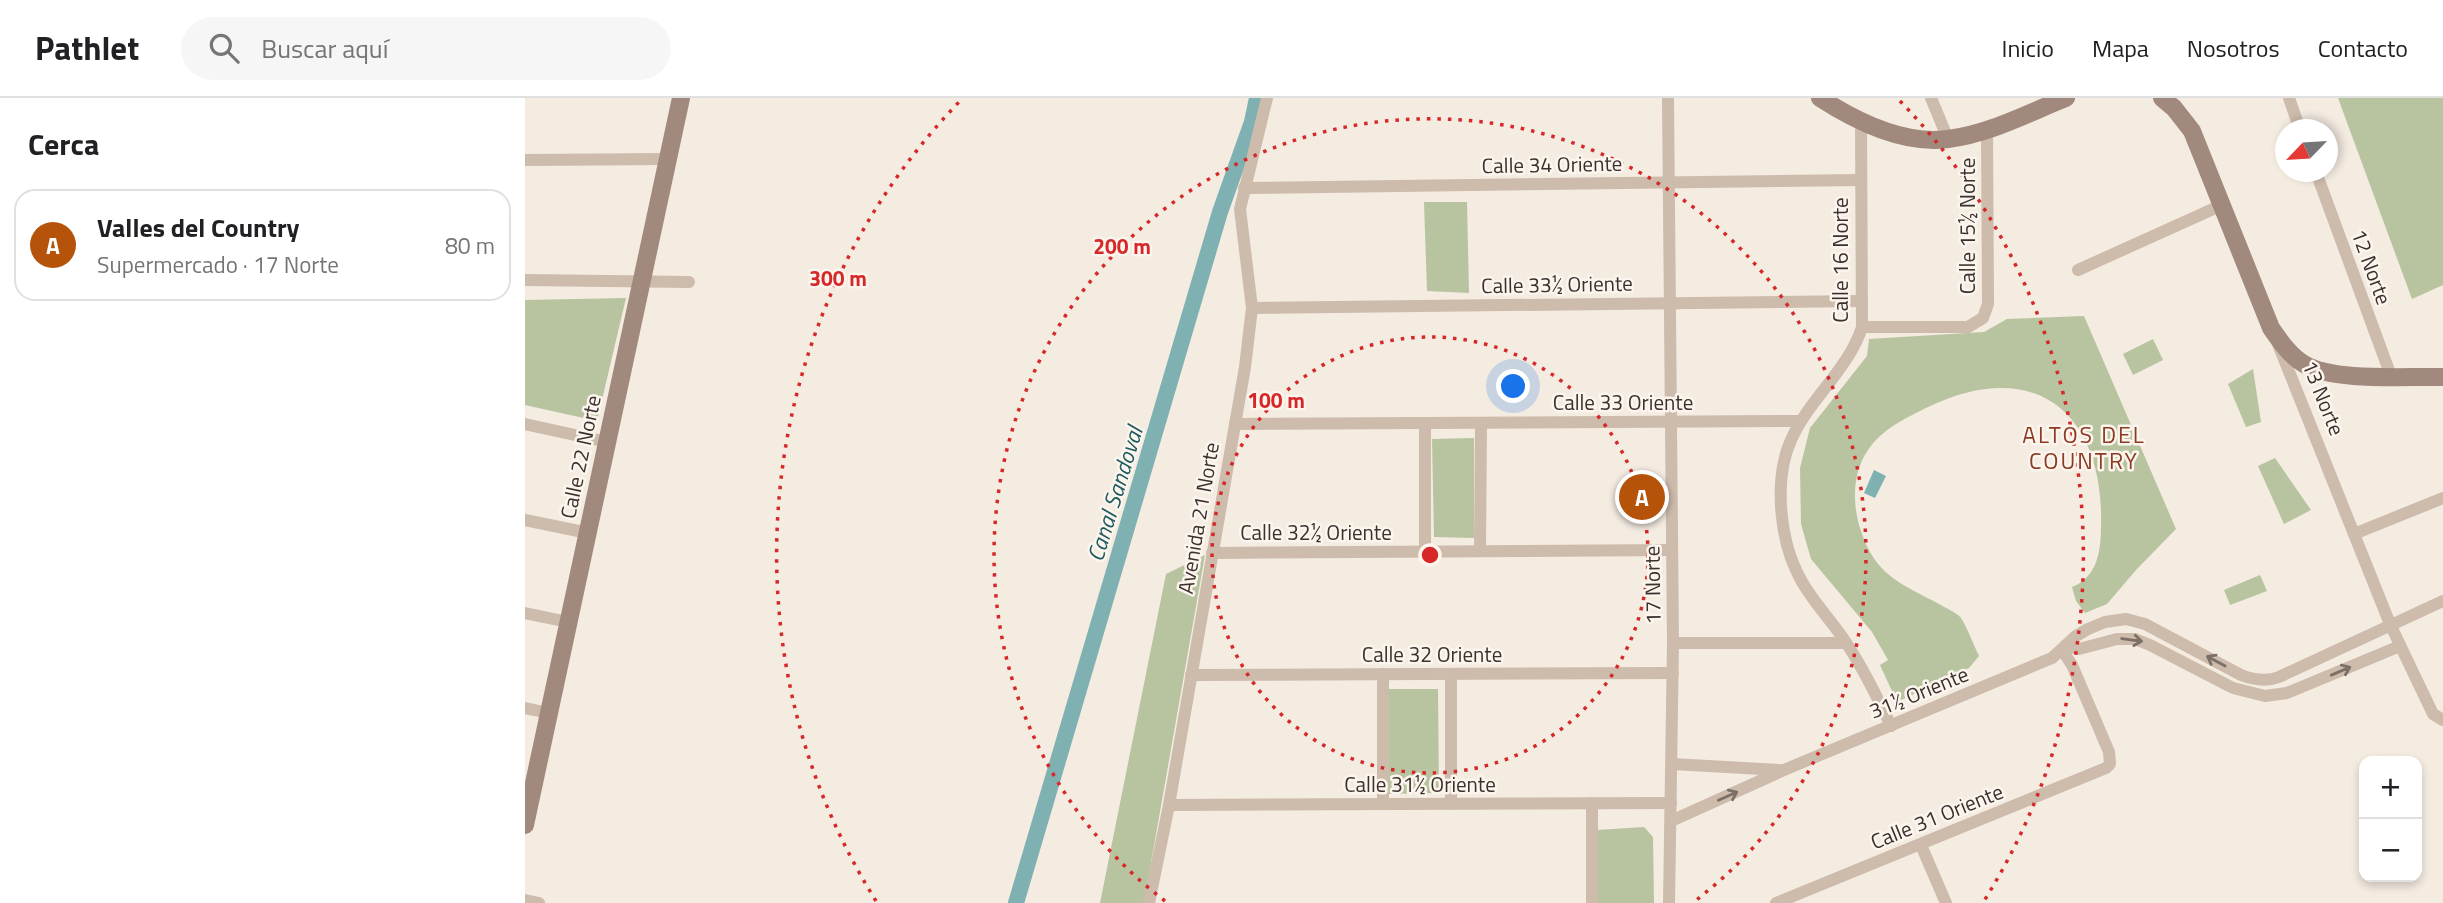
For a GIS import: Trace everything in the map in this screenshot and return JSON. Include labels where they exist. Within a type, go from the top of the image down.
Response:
[{"type":"street","name":"Calle 22 Norte","points":[[525,825],[528,801],[681,98]]},
{"type":"street","name":"Avenida 21 Norte","points":[[1149,903],[1169,805],[1235,424],[1252,308],[1240,209],[1267,98]]},
{"type":"street","name":"17 Norte","points":[[1668,98],[1673,643],[1669,903]]},
{"type":"street","points":[[1820,98],[1861,121],[1906,136],[1948,139],[1987,129],[2066,98]]},
{"type":"street","name":"Calle 15½ Norte","points":[[1930,98],[1948,139]]},
{"type":"street","name":"13 Norte","points":[[2162,98],[2174,108],[2192,131],[2390,624],[2433,713],[2441,719]]},
{"type":"street","points":[[2289,98],[2296,119]]},
{"type":"street","name":"Calle 16 Norte","points":[[1861,121],[1862,327],[1857,343],[1800,421],[1786,455],[1782,481],[1784,533],[1788,551],[1802,583],[1846,643],[1891,726]]},
{"type":"street","name":"Calle 15½ Norte","points":[[1862,327],[1968,327],[1980,321],[1986,314],[1987,129]]},
{"type":"street","points":[[525,160],[668,159]]},
{"type":"street","name":"Calle 34 Oriente","points":[[1244,188],[1861,180]]},
{"type":"street","name":"12 Norte","points":[[2320,182],[2391,376]]},
{"type":"street","points":[[2078,270],[2222,205]]},
{"type":"street","points":[[525,280],[689,282]]},
{"type":"street","name":"Calle 33½ Oriente","points":[[1252,308],[1862,301]]},
{"type":"street","points":[[2271,328],[2281,343],[2301,363],[2320,372],[2340,375],[2443,377]]},
{"type":"street","name":"Calle 33 Oriente","points":[[1235,424],[1800,421]]},
{"type":"street","points":[[1425,423],[1425,551]]},
{"type":"street","points":[[1480,551],[1481,423]]},
{"type":"street","points":[[525,424],[607,442]]},
{"type":"street","points":[[2354,534],[2443,498]]},
{"type":"street","points":[[525,520],[588,533]]},
{"type":"street","name":"Calle 32½ Oriente","points":[[1212,552],[1672,550]]},
{"type":"street","points":[[2260,696],[2260,680],[2279,677],[2443,601]]},
{"type":"street","points":[[525,613],[568,622]]},
{"type":"street","name":"31½ Oriente","points":[[1671,821],[1784,770],[2052,658],[2081,633],[2105,622],[2136,621],[2241,675],[2260,680]]},
{"type":"street","name":"31½ Oriente","points":[[2064,648],[2079,649],[2117,639],[2135,639],[2233,688],[2260,696],[2287,694],[2400,646]]},
{"type":"street","points":[[1673,643],[1846,643]]},
{"type":"street","name":"Calle 31 Oriente","points":[[1776,903],[2101,772],[2109,764],[2109,752],[2064,648]]},
{"type":"street","name":"Calle 32 Oriente","points":[[1191,675],[1673,673]]},
{"type":"street","points":[[1383,674],[1383,804]]},
{"type":"street","points":[[1451,674],[1451,804]]},
{"type":"street","points":[[525,708],[549,713]]},
{"type":"street","name":"31½ Oriente","points":[[1672,764],[1784,770]]},
{"type":"street","points":[[1592,803],[1592,903]]},
{"type":"street","name":"Calle 31½ Oriente","points":[[1169,805],[1671,803]]},
{"type":"street","points":[[1921,845],[1946,903]]},
{"type":"street","points":[[525,900],[539,903]]},
{"type":"green space","points":[[2338,98],[2443,98],[2443,285],[2412,299]]},
{"type":"green space","points":[[1424,202],[1467,202],[1469,293],[1427,291]]},
{"type":"green space","points":[[626,298],[597,421],[525,405],[525,300]]},
{"type":"green space","points":[[2084,316],[2176,529],[2107,604],[2085,613],[2076,601],[2072,587],[2093,570],[2099,553],[2099,485],[2090,451],[2075,424],[2055,404],[2030,392],[2000,388],[1966,393],[1928,407],[1895,425],[1880,436],[1868,450],[1859,469],[1855,500],[1861,531],[1874,558],[1891,576],[1961,618],[1979,656],[1969,668],[1897,702],[1880,665],[1888,660],[1872,632],[1811,559],[1801,524],[1800,468],[1810,428],[1867,356],[1869,339],[1984,332],[2007,319]]},
{"type":"green space","points":[[2153,339],[2163,360],[2133,375],[2123,354]]},
{"type":"green space","points":[[2253,369],[2261,422],[2246,427],[2228,384]]},
{"type":"green space","points":[[1474,438],[1474,538],[1434,537],[1432,439]]},
{"type":"green space","points":[[2275,458],[2311,510],[2284,524],[2258,466]]},
{"type":"green space","points":[[1205,555],[1144,903],[1100,903],[1166,574]]},
{"type":"green space","points":[[2260,575],[2267,591],[2230,605],[2224,590]]},
{"type":"green space","points":[[1387,689],[1438,689],[1439,793],[1388,794]]},
{"type":"green space","points":[[1644,827],[1653,837],[1654,903],[1598,903],[1597,830]]},
{"type":"water","points":[[1874,470],[1886,476],[1875,498],[1864,493]]},
{"type":"waterway","name":"Canal Sandoval","points":[[1016,903],[1220,212],[1252,122],[1257,98]]},
{"type":"place","name":"Valles del Country","points":[[1642,497]]},
{"type":"district","name":"ALTOS DEL COUNTRY","points":[[2084,448]]}]
